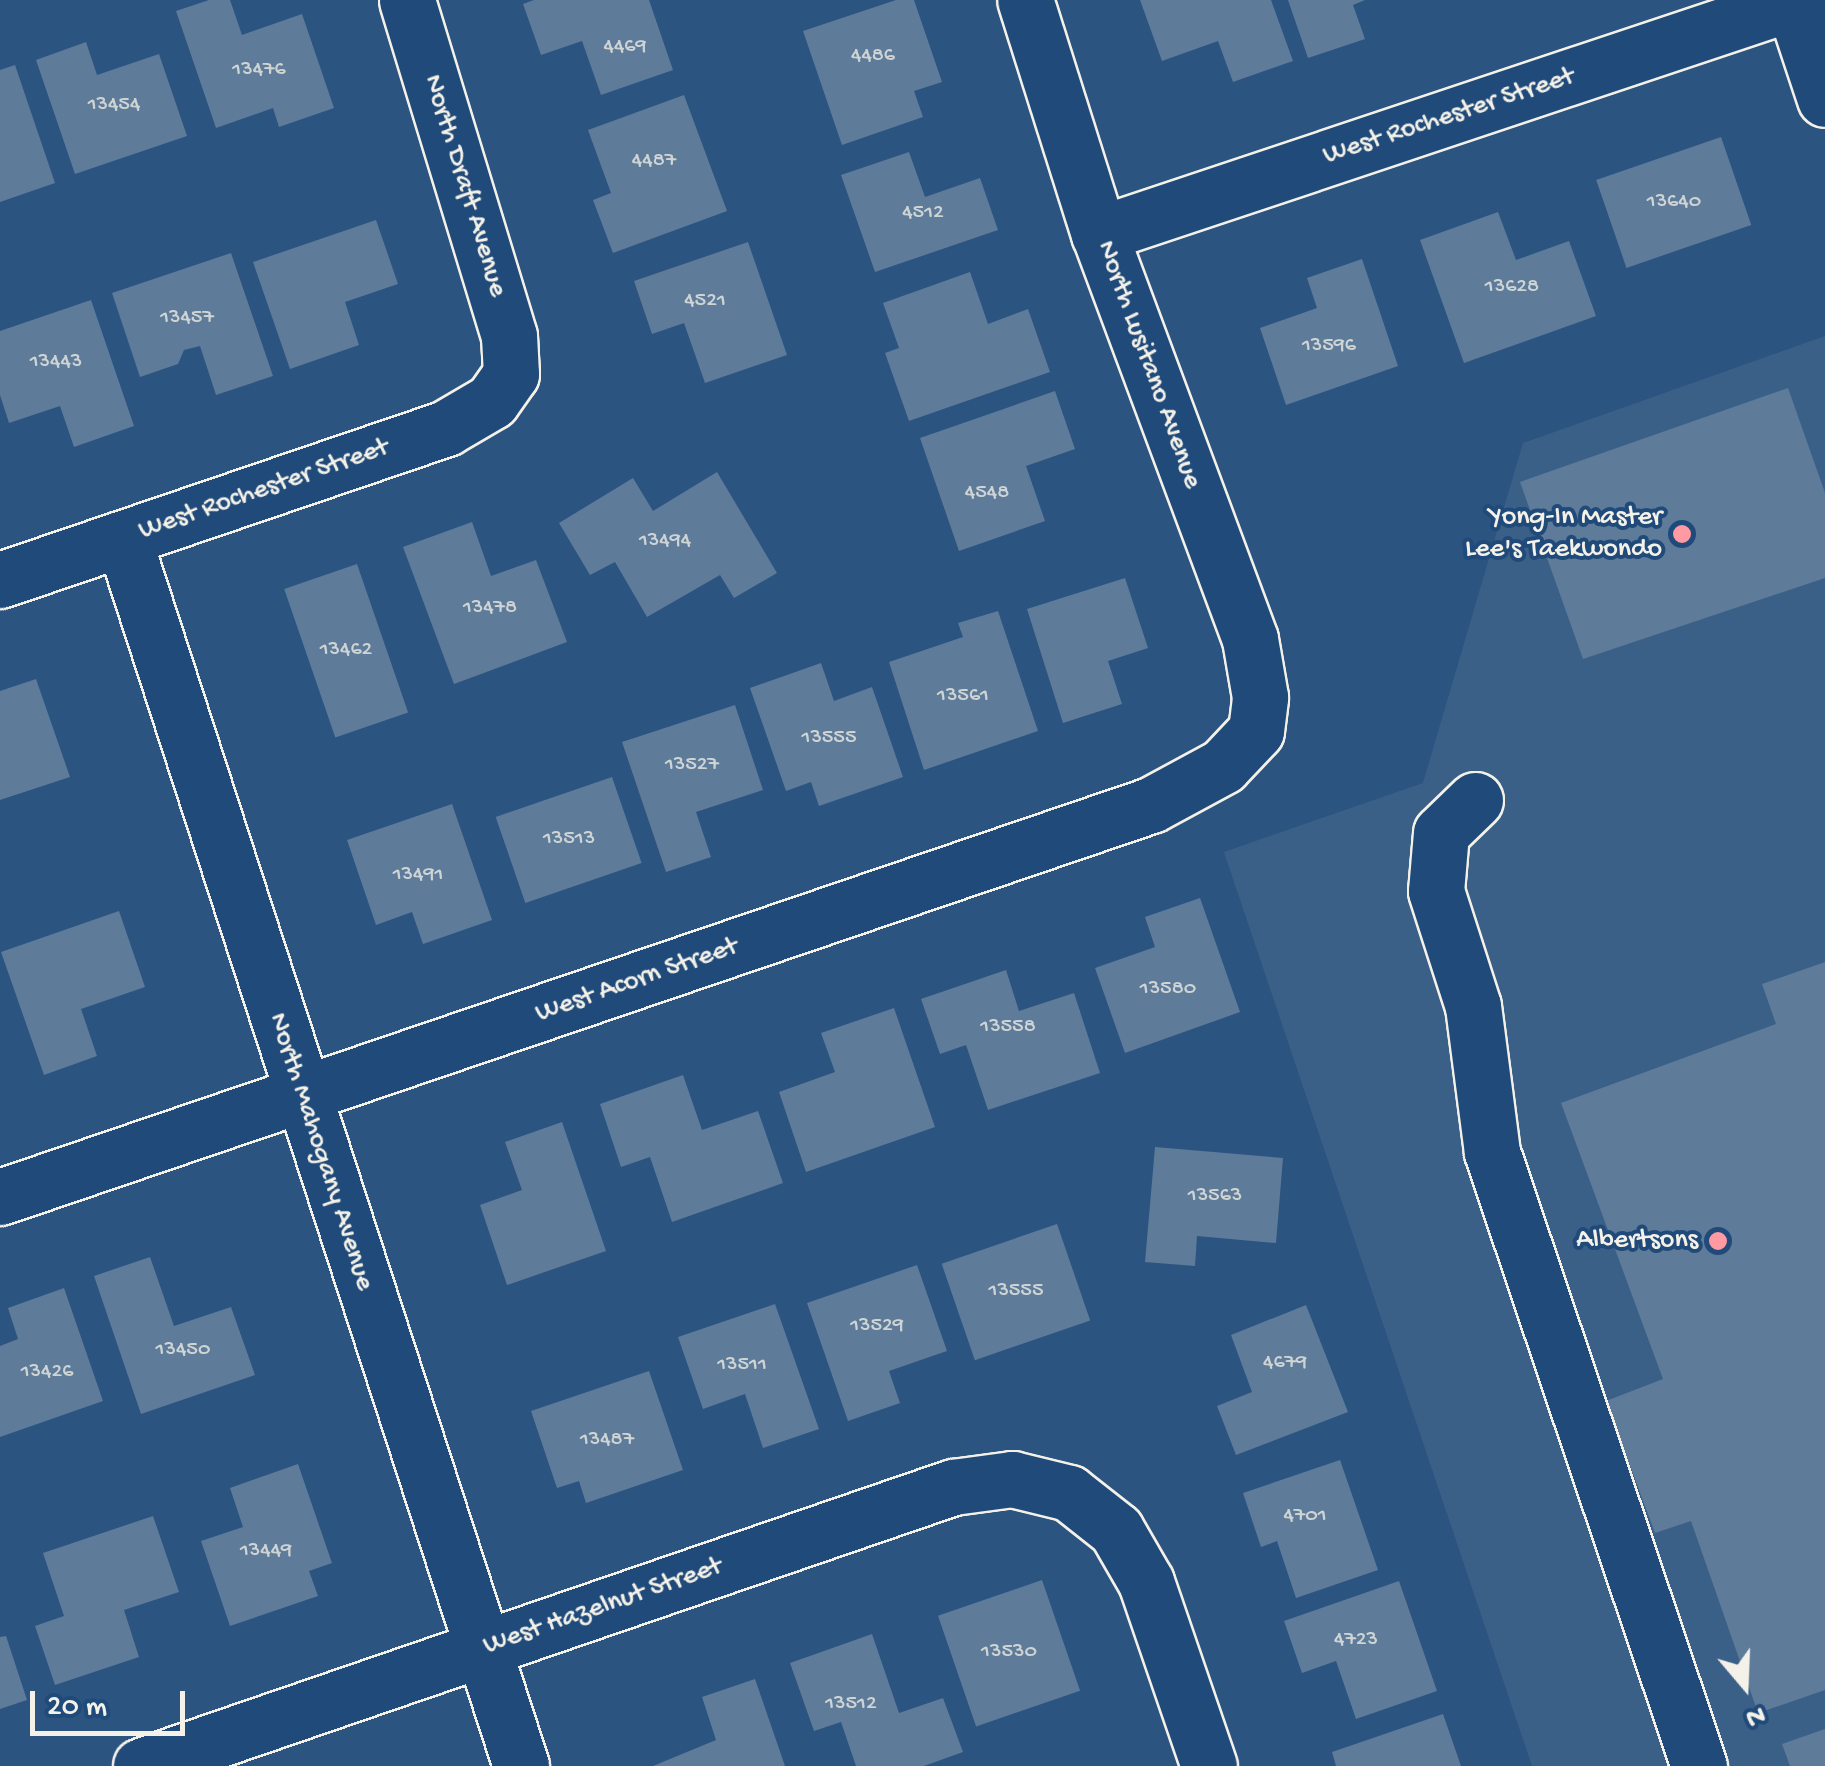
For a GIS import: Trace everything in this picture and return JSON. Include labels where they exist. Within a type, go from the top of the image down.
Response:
[{"type":"street","name":"North Draft Avenue","points":[[408,0],[509,336],[511,374]]},
{"type":"street","name":"North Lusitano Avenue","points":[[1024,0],[1099,234],[1250,640],[1260,697],[1256,732]]},
{"type":"street","name":"West Rochester Street","points":[[1099,234],[1796,1]]},
{"type":"street","points":[[1796,1],[1825,99]]},
{"type":"street","name":"West Rochester Street","points":[[0,580],[446,428],[492,400],[511,374]]},
{"type":"street","name":"North Mahogany Avenue","points":[[123,538],[479,1650],[522,1766]]},
{"type":"street","name":"West Acorn Street","points":[[0,1198],[1151,805],[1222,766],[1256,732]]},
{"type":"street","points":[[1475,800],[1441,833],[1436,891],[1473,1006],[1492,1152],[1698,1766]]},
{"type":"street","name":"West Hazelnut Street","points":[[141,1766],[953,1486],[1012,1479],[1069,1494],[1116,1530],[1146,1582],[1209,1766]]},
{"type":"shaded area","points":[[1825,336],[1825,1766],[1532,1766],[1224,852],[1423,783],[1523,443]]},
{"type":"building","points":[[209,0],[230,0],[242,35],[302,14],[334,108],[279,127],[273,108],[216,128],[176,11]]},
{"type":"building","points":[[534,0],[649,0],[673,70],[601,95],[582,41],[541,55],[523,4]]},
{"type":"building","points":[[896,0],[914,0],[942,82],[914,91],[923,117],[842,145],[803,31]]},
{"type":"building","points":[[1140,0],[1271,0],[1293,61],[1233,82],[1218,41],[1162,61]]},
{"type":"building","points":[[1288,0],[1365,0],[1353,5],[1365,39],[1308,58]]},
{"type":"building","points":[[86,42],[97,75],[159,54],[187,136],[75,174],[36,60]]},
{"type":"building","points":[[15,65],[55,183],[0,202],[0,70]]},
{"type":"building","points":[[684,95],[727,211],[613,253],[593,200],[611,193],[588,130]]},
{"type":"building","points":[[1721,137],[1751,225],[1626,268],[1596,180]]},
{"type":"building","points":[[909,152],[925,197],[980,178],[998,230],[875,272],[841,175]]},
{"type":"building","points":[[1498,212],[1516,260],[1569,241],[1596,316],[1464,363],[1420,240]]},
{"type":"building","points":[[376,220],[398,284],[345,302],[359,345],[290,369],[253,262]]},
{"type":"building","points":[[748,242],[787,355],[705,383],[684,323],[652,334],[634,281]]},
{"type":"building","points":[[231,253],[273,376],[216,395],[200,346],[184,350],[178,364],[140,377],[112,293]]},
{"type":"building","points":[[1362,259],[1398,366],[1286,405],[1260,328],[1317,308],[1307,278]]},
{"type":"building","points":[[970,272],[988,324],[1028,309],[1050,372],[909,421],[885,353],[899,348],[883,303]]},
{"type":"building","points":[[91,300],[134,426],[74,447],[60,406],[9,423],[0,395],[0,331]]},
{"type":"building","name":"Yong-In Master Lee's Taekwondo","points":[[1788,388],[1825,493],[1825,578],[1583,659],[1520,482]]},
{"type":"building","points":[[1055,391],[1075,449],[1026,466],[1045,521],[959,551],[920,438]]},
{"type":"building","points":[[717,472],[777,573],[734,598],[720,575],[647,617],[615,562],[590,575],[559,523],[633,478],[653,511]]},
{"type":"building","points":[[472,522],[491,576],[536,560],[567,642],[454,684],[403,547]]},
{"type":"building","points":[[357,564],[408,712],[335,738],[284,589]]},
{"type":"building","points":[[1125,578],[1148,648],[1108,661],[1122,704],[1063,723],[1027,609]]},
{"type":"building","points":[[998,611],[1038,731],[924,770],[889,662],[963,637],[958,623]]},
{"type":"building","points":[[821,663],[834,701],[872,687],[903,777],[819,806],[811,782],[786,791],[750,688]]},
{"type":"building","points":[[36,679],[70,777],[0,800],[0,691]]},
{"type":"building","points":[[735,705],[763,790],[696,812],[711,857],[666,872],[622,742]]},
{"type":"building","points":[[612,777],[642,863],[525,903],[496,817]]},
{"type":"building","points":[[452,804],[492,920],[423,944],[412,912],[376,925],[347,840]]},
{"type":"building","points":[[1200,898],[1240,1012],[1125,1053],[1095,968],[1155,947],[1145,917]]},
{"type":"building","points":[[119,911],[145,987],[81,1009],[97,1056],[44,1075],[1,952]]},
{"type":"building","name":"Albertsons","points":[[1825,962],[1825,1690],[1758,1713],[1691,1521],[1655,1533],[1606,1401],[1663,1379],[1561,1103],[1776,1024],[1762,984]]},
{"type":"building","points":[[1006,970],[1019,1011],[1074,993],[1100,1073],[988,1110],[966,1045],[940,1054],[921,999]]},
{"type":"building","points":[[894,1008],[935,1127],[806,1172],[779,1092],[835,1072],[821,1033]]},
{"type":"building","points":[[683,1075],[702,1130],[758,1111],[783,1183],[672,1222],[650,1157],[621,1167],[600,1104]]},
{"type":"building","points":[[562,1122],[606,1251],[507,1285],[480,1205],[522,1190],[505,1142]]},
{"type":"building","points":[[1155,1147],[1283,1158],[1276,1243],[1197,1236],[1195,1266],[1145,1262]]},
{"type":"building","points":[[1057,1224],[1090,1320],[975,1360],[942,1264]]},
{"type":"building","points":[[150,1257],[174,1326],[231,1307],[255,1375],[141,1414],[94,1276]]},
{"type":"building","points":[[917,1265],[947,1351],[889,1371],[900,1403],[848,1421],[807,1303]]},
{"type":"building","points":[[64,1288],[103,1401],[0,1437],[0,1346],[18,1339],[8,1308]]},
{"type":"building","points":[[775,1304],[819,1429],[763,1448],[745,1394],[703,1409],[678,1337]]},
{"type":"building","points":[[1306,1305],[1348,1412],[1236,1455],[1217,1406],[1252,1392],[1231,1335]]},
{"type":"building","points":[[649,1371],[683,1470],[586,1503],[579,1481],[557,1488],[531,1411]]},
{"type":"building","points":[[1340,1460],[1378,1570],[1296,1598],[1277,1541],[1261,1547],[1243,1493]]},
{"type":"building","points":[[298,1464],[332,1563],[309,1571],[318,1596],[230,1626],[201,1541],[243,1527],[230,1488]]},
{"type":"building","points":[[153,1516],[179,1592],[124,1610],[139,1657],[55,1685],[35,1626],[64,1616],[43,1553]]},
{"type":"building","points":[[1042,1580],[1080,1691],[976,1726],[938,1616]]},
{"type":"building","points":[[1399,1581],[1437,1691],[1356,1719],[1336,1661],[1302,1673],[1284,1621]]},
{"type":"building","points":[[872,1634],[899,1713],[943,1698],[963,1752],[924,1766],[856,1766],[841,1722],[814,1731],[790,1663]]},
{"type":"building","points":[[6,1636],[27,1700],[0,1709],[0,1637]]},
{"type":"building","points":[[755,1679],[785,1766],[653,1766],[716,1740],[702,1697]]},
{"type":"building","points":[[1443,1714],[1461,1766],[1336,1766],[1332,1752]]},
{"type":"building","points":[[1825,1729],[1825,1766],[1790,1766],[1782,1744]]},
{"type":"place","name":"Yong-In Master Lee's Taekwondo","points":[[1682,534]]},
{"type":"place","name":"Albertsons","points":[[1718,1241]]}]
